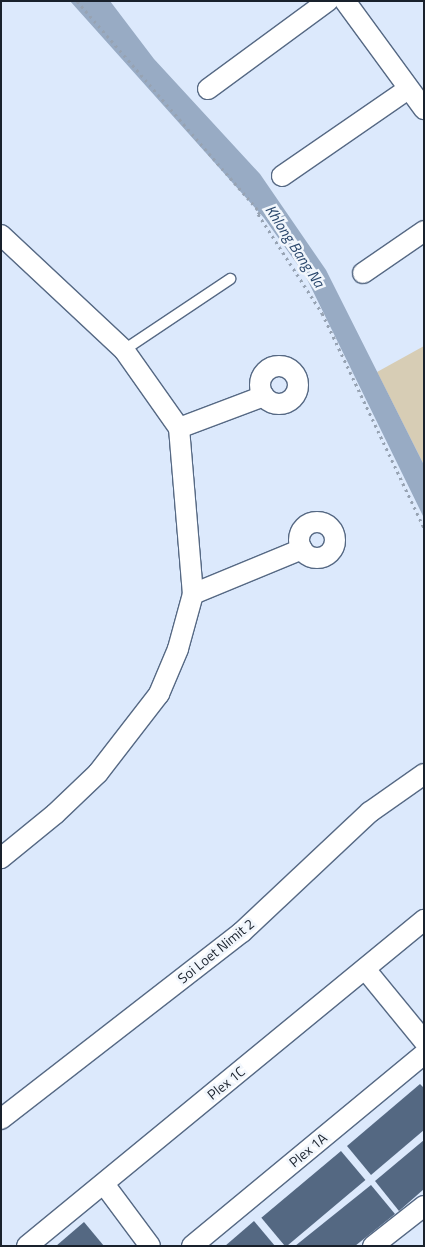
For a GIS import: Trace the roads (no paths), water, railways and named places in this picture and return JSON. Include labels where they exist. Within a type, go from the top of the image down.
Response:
[{"type":"street","points":[[208,89],[328,1]]},
{"type":"street","points":[[345,1],[424,109]]},
{"type":"street","points":[[282,176],[408,89]]},
{"type":"street","points":[[363,273],[424,231]]},
{"type":"street","points":[[1,235],[93,317],[124,350],[178,428],[193,594],[178,649],[159,694],[98,773],[55,814],[1,858]]},
{"type":"street","points":[[178,428],[264,396]]},
{"type":"street","points":[[193,594],[302,549]]},
{"type":"street","name":"Soi Loet Nimit 2","points":[[1,1119],[242,932],[370,812],[424,774]]},
{"type":"street","name":"Plex 1C","points":[[28,1246],[424,920]]},
{"type":"street","points":[[365,969],[424,1041]]},
{"type":"street","name":"Plex 1A","points":[[192,1246],[424,1054]]},
{"type":"street","points":[[104,1184],[150,1246]]},
{"type":"street","points":[[373,1246],[424,1206]]},
{"type":"lane","points":[[124,350],[230,279]]},
{"type":"water","name":"Khlong Bang Na","points":[[70,1],[110,1],[154,59],[260,174],[326,270],[424,465],[424,518],[305,275],[264,218]]}]
